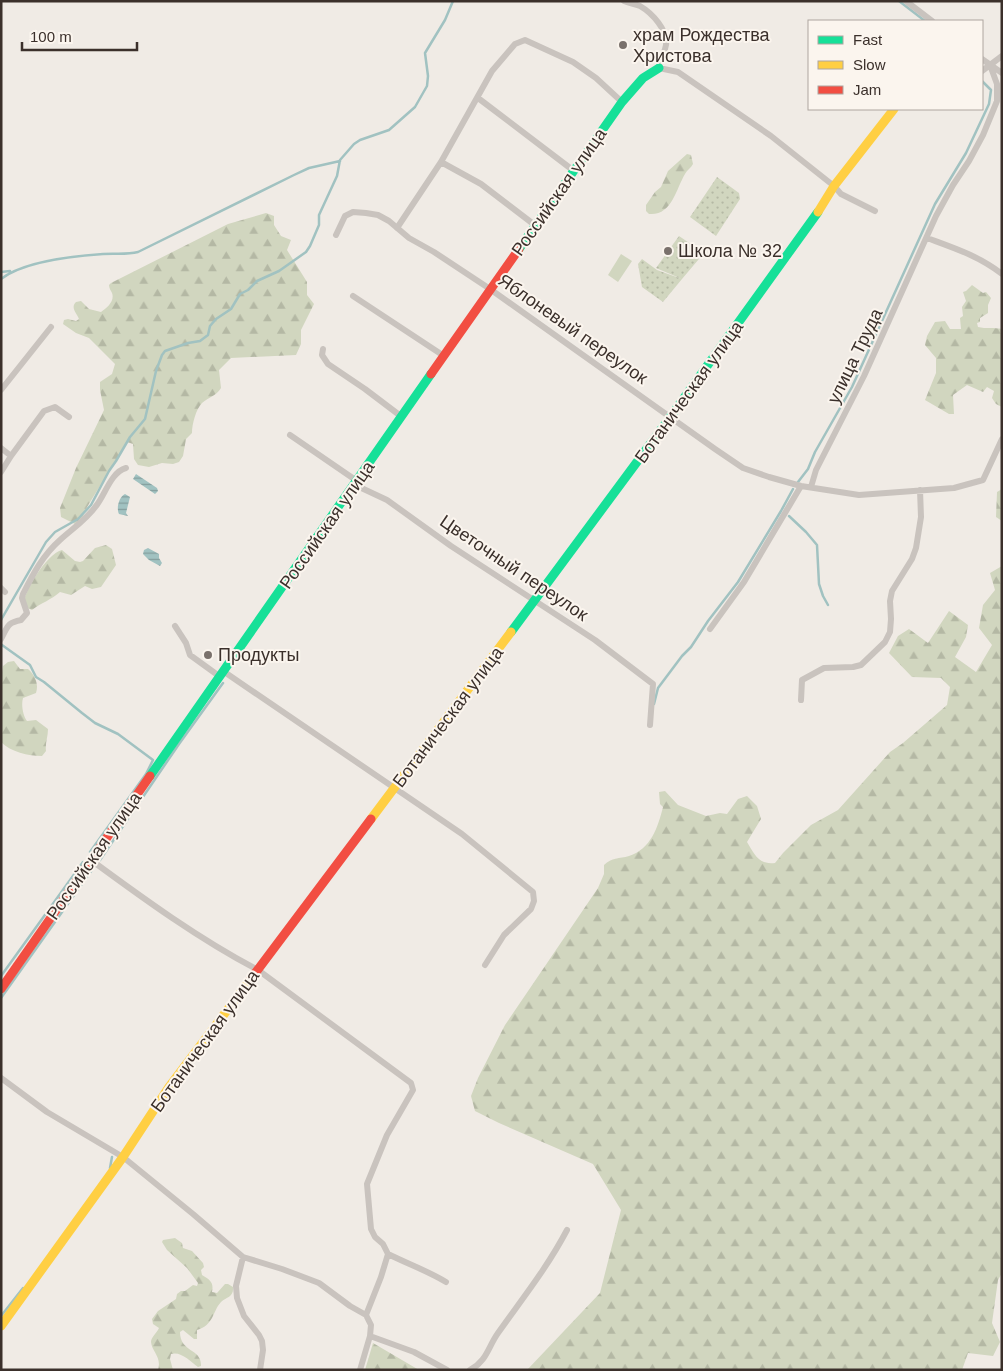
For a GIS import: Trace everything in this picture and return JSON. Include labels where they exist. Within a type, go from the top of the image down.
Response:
[{"type":"street","points":[[624,1],[639,6],[653,17],[663,30],[666,44],[658,60],[659,68],[678,72],[771,136],[834,186],[841,194],[875,211]]},
{"type":"street","points":[[906,1],[931,20]]},
{"type":"street","points":[[397,228],[441,162],[492,71],[515,44],[525,40],[572,62],[596,78],[622,102]]},
{"type":"street","points":[[983,70],[1002,56]]},
{"type":"street","points":[[983,60],[1002,73]]},
{"type":"street","name":"улица Труда","points":[[811,487],[816,470],[864,376],[936,216],[978,144],[997,100],[997,84],[990,65]]},
{"type":"street","name":"Российская улица","points":[[1,989],[622,102],[642,78],[649,72],[659,68]]},
{"type":"street","points":[[478,98],[574,171]]},
{"type":"street","name":"Ботаническая улица","points":[[1,1326],[123,1157],[169,1087],[395,788],[671,416],[816,215],[834,186],[893,110]]},
{"type":"street","points":[[441,162],[481,184],[536,226]]},
{"type":"street","name":"Яблоневый переулок","points":[[336,234],[345,216],[353,212],[378,215],[389,221],[409,238],[490,289],[743,468],[769,477],[801,486],[859,495],[954,488],[983,480],[1002,439]]},
{"type":"street","points":[[927,238],[973,255],[1002,274]]},
{"type":"street","points":[[353,296],[444,356]]},
{"type":"street","points":[[1,390],[50,327]]},
{"type":"street","points":[[323,349],[322,355],[328,364],[366,389],[402,417]]},
{"type":"street","points":[[1,472],[44,411],[55,407],[69,416]]},
{"type":"street","name":"Цветочный переулок","points":[[290,434],[356,483],[387,500],[451,546],[595,640],[653,684],[650,725]]},
{"type":"street","points":[[1,448],[11,456]]},
{"type":"street","points":[[1,639],[8,626],[13,621],[21,620],[27,613],[22,598],[23,594],[45,556],[97,506],[117,473],[126,468]]},
{"type":"street","points":[[710,629],[744,582],[801,486]]},
{"type":"street","points":[[801,700],[802,680],[824,668],[861,665],[885,642],[890,632],[890,601],[892,591],[912,559],[916,548],[921,517],[920,490]]},
{"type":"street","points":[[175,626],[186,642],[190,654],[462,834],[533,892],[534,901],[531,909],[504,935],[485,965]]},
{"type":"street","points":[[91,860],[135,892],[236,958],[258,970],[411,1084],[414,1090],[387,1135],[367,1184],[370,1229],[383,1244],[388,1254],[408,1264],[427,1270],[446,1282]]},
{"type":"street","points":[[1,1078],[47,1112],[123,1157],[243,1257],[319,1283],[350,1306],[366,1315],[371,1325],[370,1336],[360,1370]]},
{"type":"street","points":[[470,1370],[485,1358],[496,1336],[553,1257],[567,1230]]},
{"type":"street","points":[[366,1315],[388,1254]]},
{"type":"street","points":[[243,1257],[236,1286],[237,1298],[244,1316],[262,1341],[263,1350],[260,1370]]},
{"type":"street","points":[[370,1336],[414,1352],[447,1370]]},
{"type":"green space","points":[[687,154],[691,155],[693,164],[685,174],[672,200],[663,211],[649,214],[646,211],[646,205],[661,187],[668,171]]},
{"type":"green space","points":[[717,177],[739,193],[740,199],[716,236],[690,217]]},
{"type":"green space","points":[[266,213],[274,216],[274,225],[281,236],[291,240],[287,250],[307,282],[307,295],[314,304],[301,330],[301,344],[296,355],[231,358],[219,370],[221,388],[215,395],[202,403],[198,409],[192,433],[186,439],[183,456],[179,462],[173,464],[162,463],[149,467],[138,465],[134,459],[133,444],[127,442],[84,512],[83,518],[75,524],[61,517],[60,508],[76,468],[104,410],[100,382],[112,374],[115,364],[89,338],[76,333],[63,324],[64,320],[76,321],[79,319],[74,304],[81,301],[89,309],[101,312],[112,299],[113,296],[109,286],[111,283],[228,224]]},
{"type":"green space","points":[[679,236],[704,253],[682,279],[656,268]]},
{"type":"green space","points":[[621,254],[632,261],[618,282],[608,275]]},
{"type":"green space","points":[[642,259],[657,270],[682,279],[663,302],[642,287],[638,264]]},
{"type":"green space","points":[[972,285],[983,293],[986,292],[991,298],[988,305],[988,313],[980,318],[980,322],[977,323],[978,327],[1002,329],[1002,407],[996,404],[992,398],[994,391],[987,387],[983,392],[967,385],[953,395],[954,414],[949,414],[925,400],[936,373],[936,358],[925,345],[927,336],[935,322],[945,321],[950,329],[961,329],[960,318],[963,316],[962,307],[966,301],[963,292]]},
{"type":"green space","points":[[1002,489],[1002,521],[996,517],[997,492]]},
{"type":"green space","points":[[106,545],[112,549],[116,565],[101,587],[92,589],[85,586],[71,595],[60,592],[32,610],[23,606],[31,583],[43,566],[56,553],[62,550],[75,561],[80,562],[95,548]]},
{"type":"green space","points":[[1002,566],[1002,1273],[998,1280],[992,1323],[1000,1342],[993,1356],[968,1353],[962,1370],[527,1370],[600,1293],[621,1210],[593,1164],[475,1111],[471,1096],[505,1025],[598,888],[604,874],[604,865],[613,859],[637,853],[648,843],[659,822],[663,807],[660,804],[659,792],[665,791],[678,805],[706,816],[720,813],[727,814],[738,799],[747,796],[757,806],[761,819],[747,842],[761,861],[770,863],[775,863],[811,825],[838,810],[890,752],[947,705],[950,687],[941,678],[912,677],[889,653],[898,636],[909,629],[928,643],[949,611],[968,625],[966,637],[955,657],[976,672],[992,645],[979,628],[983,605],[995,590],[990,573]]},
{"type":"green space","points":[[14,661],[20,669],[28,669],[36,680],[36,693],[23,698],[22,707],[27,721],[36,720],[48,729],[46,751],[42,756],[20,753],[1,742],[1,678],[3,666],[8,662]]},
{"type":"green space","points":[[175,1238],[182,1243],[183,1248],[192,1251],[203,1263],[202,1275],[211,1282],[212,1292],[217,1293],[225,1284],[233,1287],[233,1290],[231,1295],[218,1306],[210,1322],[197,1330],[197,1339],[194,1339],[183,1330],[180,1332],[183,1344],[198,1356],[201,1366],[198,1367],[185,1357],[175,1353],[171,1354],[170,1359],[173,1370],[158,1370],[158,1358],[151,1342],[159,1328],[153,1324],[152,1319],[158,1311],[176,1299],[177,1294],[193,1285],[197,1286],[198,1283],[187,1268],[167,1250],[162,1242],[163,1240]]},
{"type":"green space","points":[[373,1343],[419,1370],[365,1370]]},
{"type":"water","points":[[136,474],[157,488],[158,491],[155,494],[133,479]]},
{"type":"water","points":[[125,494],[130,497],[126,513],[128,516],[118,512],[120,500]]},
{"type":"water","points":[[148,548],[159,554],[162,563],[160,566],[143,554],[144,550]]},
{"type":"waterway","points":[[1,620],[46,542],[55,532],[78,519],[91,505],[130,437],[145,419],[156,371],[165,351],[200,341],[208,335],[210,326],[216,319],[231,309],[240,294],[248,290],[257,281],[279,271],[306,252],[319,225],[319,215],[337,176],[340,160],[354,144],[389,130],[415,107],[427,86],[428,76],[425,53],[445,20],[453,1]]},
{"type":"waterway","points":[[899,1],[924,20]]},
{"type":"waterway","points":[[798,482],[808,469],[815,452],[852,387],[935,204],[966,153],[989,104],[991,90],[983,82]]},
{"type":"waterway","points":[[1,279],[23,268],[64,258],[138,252],[309,168],[340,161]]},
{"type":"waterway","points":[[1,272],[10,271]]},
{"type":"waterway","points":[[654,704],[658,688],[691,647],[738,582],[793,489]]},
{"type":"waterway","points":[[789,516],[817,545],[819,584],[828,605]]},
{"type":"waterway","points":[[2,645],[30,665],[36,677],[95,723],[118,734],[153,760],[146,774],[90,852]]},
{"type":"waterway","points":[[100,860],[223,683]]},
{"type":"waterway","points":[[1,976],[83,862]]},
{"type":"waterway","points":[[1,998],[94,867]]},
{"type":"waterway","points":[[110,1168],[112,1157]]},
{"type":"waterway","points":[[1,1316],[23,1288]]},
{"type":"traffic: fast","points":[[519,249],[622,102],[643,78],[659,68]]},
{"type":"traffic: fast","points":[[511,632],[671,416],[818,212]]},
{"type":"traffic: fast","points":[[150,776],[431,374]]},
{"type":"traffic: slow","points":[[818,212],[834,186],[893,110]]},
{"type":"traffic: slow","points":[[371,819],[511,632]]},
{"type":"traffic: slow","points":[[1,1326],[123,1157],[169,1087],[250,980]]},
{"type":"traffic: jam","points":[[431,374],[519,249]]},
{"type":"traffic: jam","points":[[1,989],[150,776]]},
{"type":"traffic: jam","points":[[250,980],[371,819]]},
{"type":"place","name":"храм Рождества Христова","points":[[623,45]]},
{"type":"place","name":"Школа № 32","points":[[668,251]]},
{"type":"place","name":"Продукты","points":[[208,655]]}]
